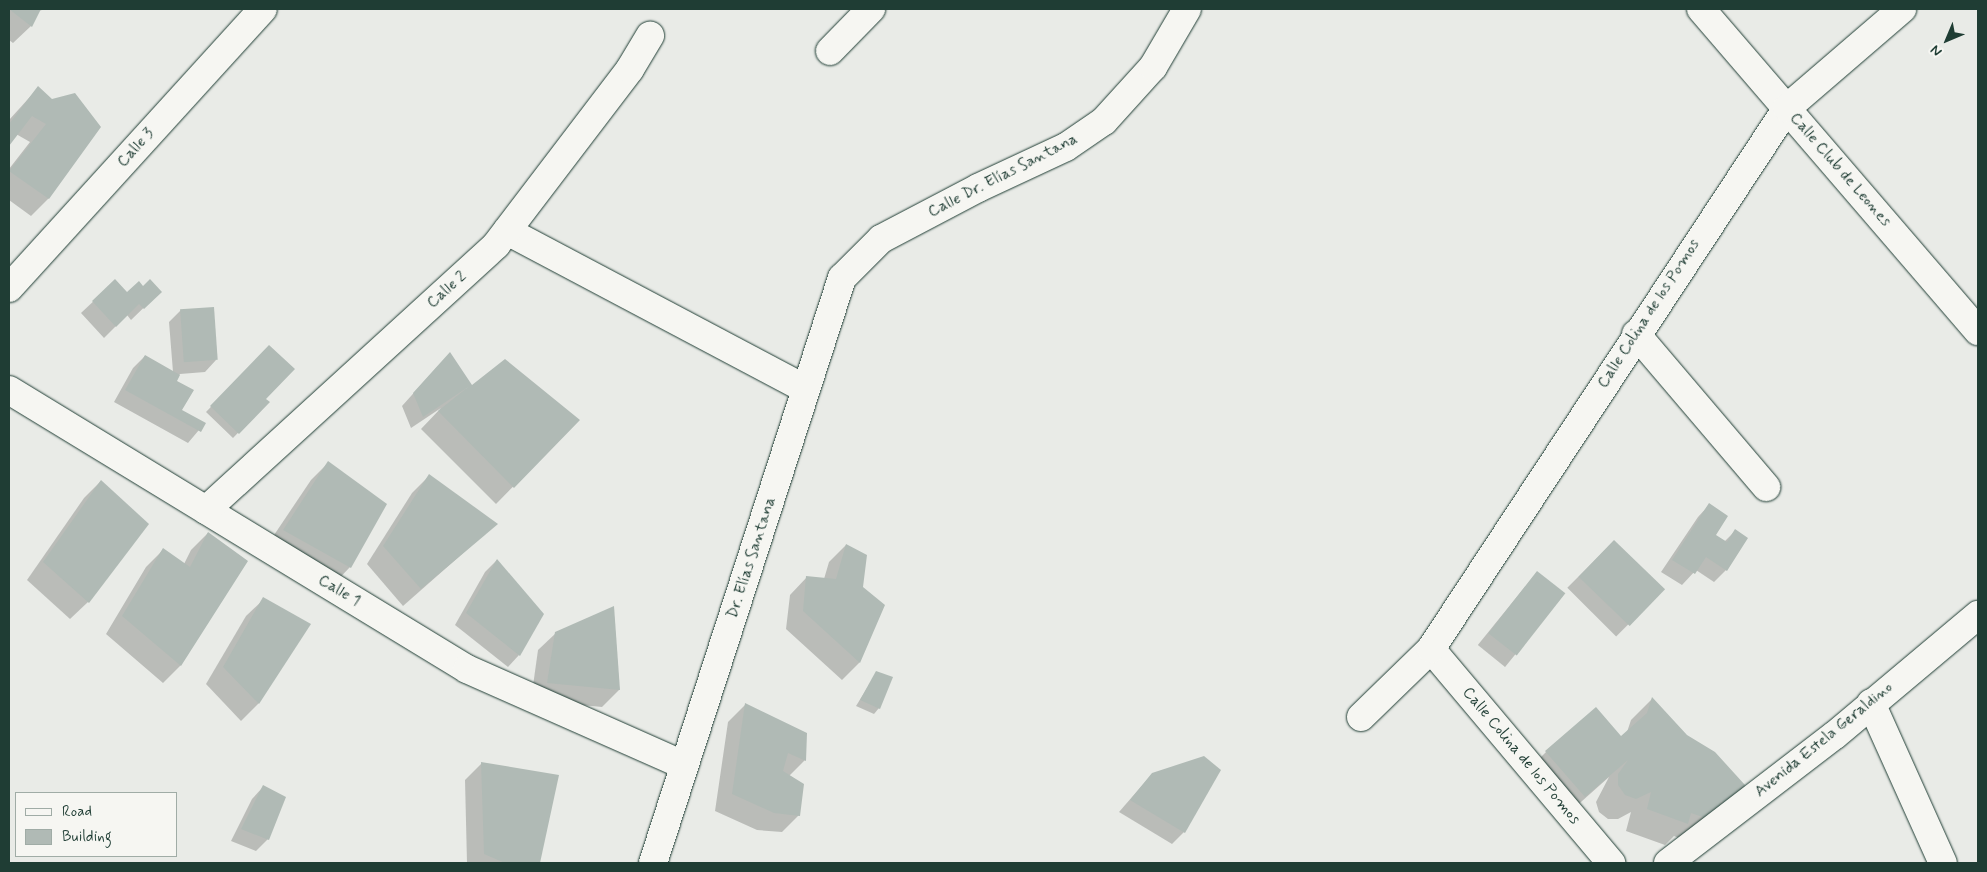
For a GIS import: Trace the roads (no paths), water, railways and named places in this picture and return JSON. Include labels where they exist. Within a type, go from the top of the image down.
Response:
[{"type":"street","name":"Calle 3","points":[[9,288],[263,9]]},
{"type":"street","points":[[830,51],[872,9]]},
{"type":"street","name":"Calle Dr. Elías Santana","points":[[860,258],[880,239],[978,188],[1066,147],[1104,121],[1153,67],[1186,9]]},
{"type":"street","name":"Calle Club de Leones","points":[[1701,9],[1978,331]]},
{"type":"street","name":"Calle Colina de los Pomos","points":[[1361,717],[1431,649],[1636,334],[1787,108],[1902,9]]},
{"type":"street","name":"Calle 2","points":[[206,510],[496,245],[630,69],[650,36]]},
{"type":"street","points":[[508,231],[806,389]]},
{"type":"street","name":"Dr. Elías Santana","points":[[653,863],[842,278],[860,258]]},
{"type":"street","points":[[1636,334],[1766,487]]},
{"type":"street","name":"Calle 1","points":[[9,390],[467,669],[684,766]]},
{"type":"street","name":"Avenida Estela Geraldino","points":[[1668,863],[1835,734],[1978,615]]},
{"type":"street","name":"Calle Colina de los Pomos","points":[[1431,649],[1611,863]]},
{"type":"street","points":[[1871,703],[1943,863]]}]
